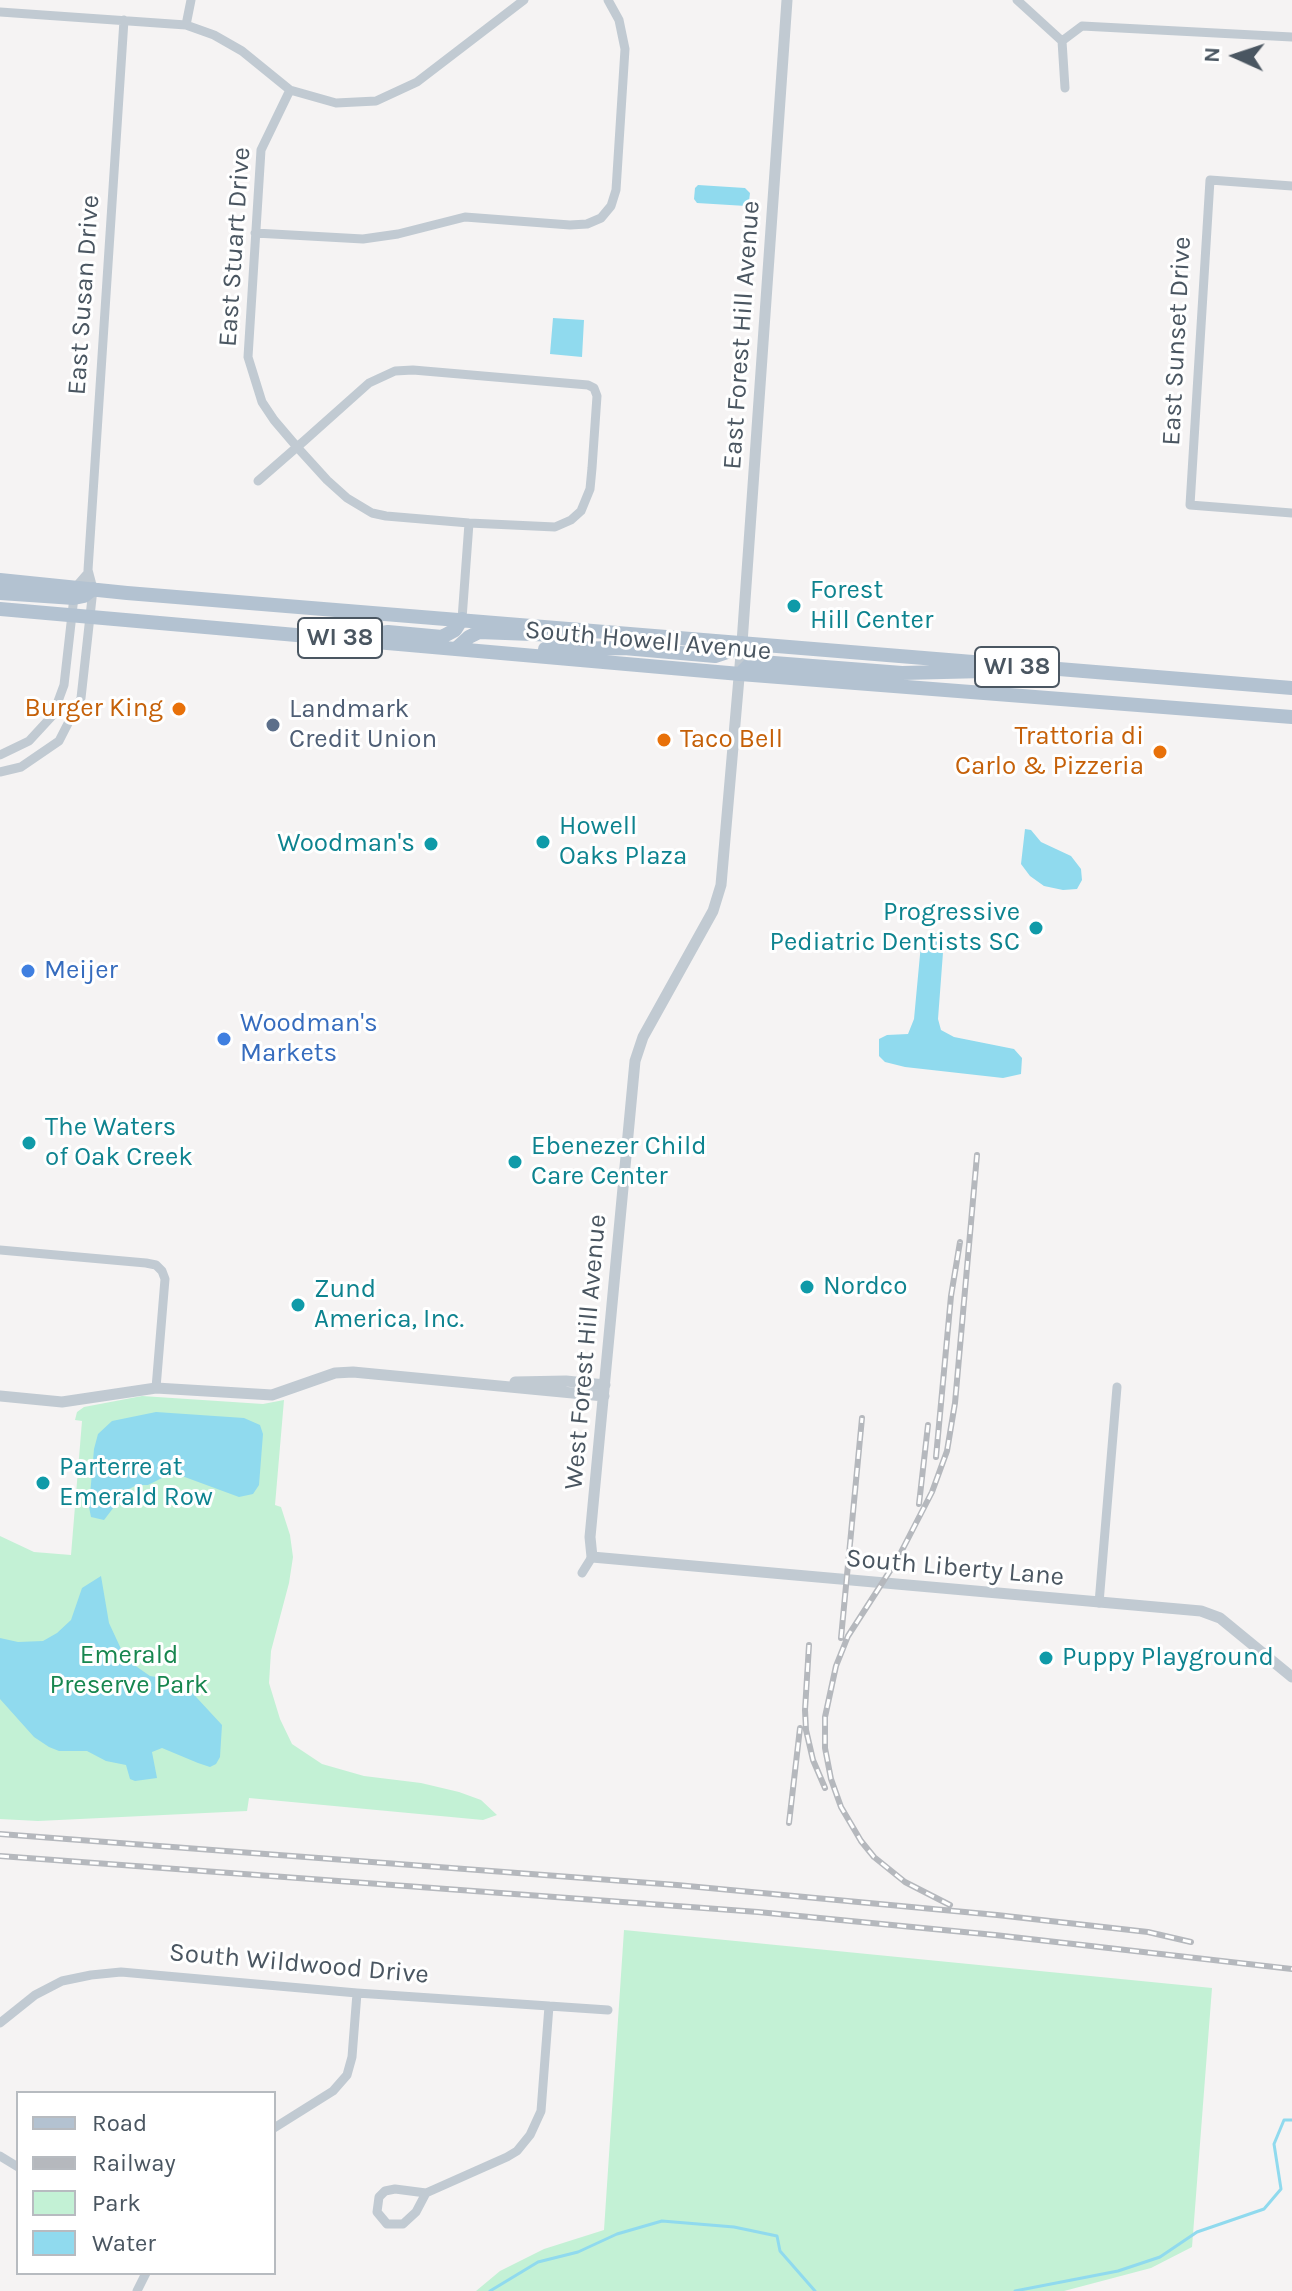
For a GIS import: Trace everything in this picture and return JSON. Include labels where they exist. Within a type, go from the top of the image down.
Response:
[{"type":"main road","points":[[0,580],[84,596],[93,589]]},
{"type":"main road","name":"South Howell Avenue","points":[[93,589],[1292,688]]},
{"type":"main road","points":[[0,593],[74,593]]},
{"type":"main road","name":"South Howell Avenue","points":[[0,609],[740,674],[1292,717]]},
{"type":"main road","points":[[342,638],[388,632],[447,636],[462,619]]},
{"type":"main road","points":[[457,648],[479,632],[539,636],[606,633]]},
{"type":"main road","points":[[501,652],[576,647],[710,656],[723,654],[742,643]]},
{"type":"main road","points":[[740,674],[749,665],[761,662],[902,673],[1038,668]]},
{"type":"street","points":[[186,25],[191,0]]},
{"type":"street","points":[[0,12],[186,25],[214,35],[242,51],[290,90],[336,103],[376,101],[417,82],[524,0]]},
{"type":"street","points":[[255,233],[363,239],[398,234],[465,217],[570,225],[587,224],[601,218],[611,206],[616,190],[625,49],[619,20],[608,0]]},
{"type":"street","name":"East Forest Hill Avenue","points":[[740,674],[787,0]]},
{"type":"street","points":[[1017,0],[1062,41],[1065,88]]},
{"type":"street","name":"East Susan Drive","points":[[93,589],[88,573],[124,20]]},
{"type":"street","points":[[1062,41],[1082,26],[1292,37]]},
{"type":"street","name":"East Stuart Drive","points":[[290,90],[261,150],[248,357],[262,402],[297,447],[347,498],[372,513],[469,523],[555,527],[571,520],[581,511],[590,489],[597,396],[594,388],[588,385],[395,371],[369,383],[297,447]]},
{"type":"street","name":"East Sunset Drive","points":[[1292,186],[1210,180],[1190,505],[1292,513]]},
{"type":"street","points":[[258,481],[297,447]]},
{"type":"street","points":[[462,619],[469,523]]},
{"type":"street","points":[[0,755],[29,741],[53,715],[64,685],[74,593],[88,573]]},
{"type":"street","points":[[0,772],[21,767],[41,756],[59,741],[71,721],[81,698],[93,589]]},
{"type":"street","name":"West Forest Hill Avenue","points":[[592,1557],[590,1537],[635,1061],[643,1037],[707,924],[717,900],[721,885],[740,674]]},
{"type":"street","points":[[0,1250],[156,1265],[165,1279],[156,1388]]},
{"type":"street","points":[[0,1396],[62,1402],[156,1388],[272,1395],[335,1373],[353,1372],[499,1385],[535,1380],[604,1391]]},
{"type":"street","points":[[1099,1603],[1117,1387]]},
{"type":"street","points":[[582,1573],[592,1557]]},
{"type":"street","name":"South Liberty Lane","points":[[592,1557],[1201,1611],[1220,1618],[1292,1677]]},
{"type":"street","name":"South Wildwood Drive","points":[[0,2023],[47,1988],[74,1978],[105,1973],[143,1973],[357,1993],[608,2010]]},
{"type":"street","points":[[276,2127],[341,2084],[351,2065],[357,1993]]},
{"type":"street","points":[[426,2193],[416,2212],[403,2224],[387,2224],[377,2212],[379,2197],[385,2191],[395,2189],[426,2193],[507,2157],[517,2151],[530,2135],[541,2111],[549,2006]]},
{"type":"green space","name":"Emerald Preserve Park","points":[[142,1396],[263,1404],[284,1400],[275,1505],[281,1507],[293,1557],[271,1651],[269,1683],[280,1719],[292,1744],[322,1764],[364,1776],[421,1783],[459,1792],[481,1800],[497,1815],[483,1820],[249,1798],[247,1811],[38,1821],[0,1819],[0,1536],[34,1552],[71,1555],[82,1421],[75,1420],[77,1412],[84,1407]]},
{"type":"green space","points":[[624,1930],[1212,1988],[1192,2247],[1151,2268],[1064,2291],[476,2291],[500,2271],[544,2249],[604,2230]]},
{"type":"water","points":[[698,185],[745,188],[750,193],[749,201],[746,206],[697,203],[694,199]]},
{"type":"water","points":[[553,318],[584,320],[582,357],[550,354]]},
{"type":"water","points":[[1025,829],[1031,830],[1041,842],[1071,856],[1081,869],[1082,880],[1077,889],[1044,886],[1030,876],[1021,864]]},
{"type":"water","points":[[936,933],[944,939],[938,1019],[941,1030],[954,1037],[1014,1049],[1022,1058],[1021,1074],[1003,1078],[905,1067],[885,1062],[879,1056],[879,1039],[887,1035],[908,1034],[914,1019],[921,944],[925,936]]},
{"type":"water","points":[[156,1412],[244,1418],[260,1425],[263,1434],[259,1485],[253,1494],[239,1497],[182,1476],[166,1476],[127,1490],[104,1520],[91,1517],[89,1507],[98,1434],[112,1421]]},
{"type":"water","points":[[101,1576],[109,1623],[130,1662],[150,1676],[185,1685],[222,1725],[220,1757],[216,1764],[210,1767],[162,1748],[152,1752],[157,1778],[135,1781],[130,1779],[126,1765],[106,1761],[87,1751],[59,1751],[49,1747],[34,1737],[0,1699],[0,1638],[18,1642],[43,1641],[57,1633],[71,1620],[82,1588]]},
{"type":"waterway","points":[[1015,2291],[1118,2271],[1160,2257],[1197,2232],[1264,2209],[1281,2189],[1274,2144],[1284,2120],[1292,2120]]},
{"type":"waterway","points":[[490,2291],[538,2262],[578,2252],[617,2234],[662,2221],[734,2227],[777,2236],[780,2251],[815,2291]]},
{"type":"railway","points":[[950,1905],[905,1882],[874,1857],[861,1841],[841,1807],[831,1779],[825,1748],[825,1717],[836,1666],[848,1636],[897,1560],[932,1492],[947,1451],[955,1403],[977,1155]]},
{"type":"railway","points":[[936,1457],[951,1296],[960,1242]]},
{"type":"railway","points":[[841,1638],[862,1418]]},
{"type":"railway","points":[[919,1504],[928,1425]]},
{"type":"railway","points":[[809,1645],[806,1730],[813,1760],[825,1788]]},
{"type":"railway","points":[[789,1823],[800,1728]]},
{"type":"railway","points":[[0,1834],[677,1885],[997,1915],[1148,1932],[1191,1942]]},
{"type":"railway","points":[[0,1856],[758,1912],[1292,1969]]},
{"type":"place","name":"Forest Hill Center","points":[[794,606]]},
{"type":"place","name":"Burger King","points":[[179,709]]},
{"type":"place","name":"Landmark Credit Union","points":[[273,725]]},
{"type":"place","name":"Taco Bell","points":[[664,740]]},
{"type":"place","name":"Trattoria di Carlo & Pizzeria","points":[[1160,752]]},
{"type":"place","name":"Howell Oaks Plaza","points":[[543,842]]},
{"type":"place","name":"Woodman's","points":[[431,844]]},
{"type":"place","name":"Progressive Pediatric Dentists SC","points":[[1036,928]]},
{"type":"place","name":"Meijer","points":[[28,971]]},
{"type":"place","name":"Woodman's Markets","points":[[224,1039]]},
{"type":"place","name":"The Waters of Oak Creek","points":[[29,1143]]},
{"type":"place","name":"Ebenezer Child Care Center","points":[[515,1162]]},
{"type":"place","name":"Nordco","points":[[807,1287]]},
{"type":"place","name":"Zund America, Inc.","points":[[298,1305]]},
{"type":"place","name":"Parterre at Emerald Row","points":[[43,1483]]},
{"type":"place","name":"Puppy Playground","points":[[1046,1658]]}]
